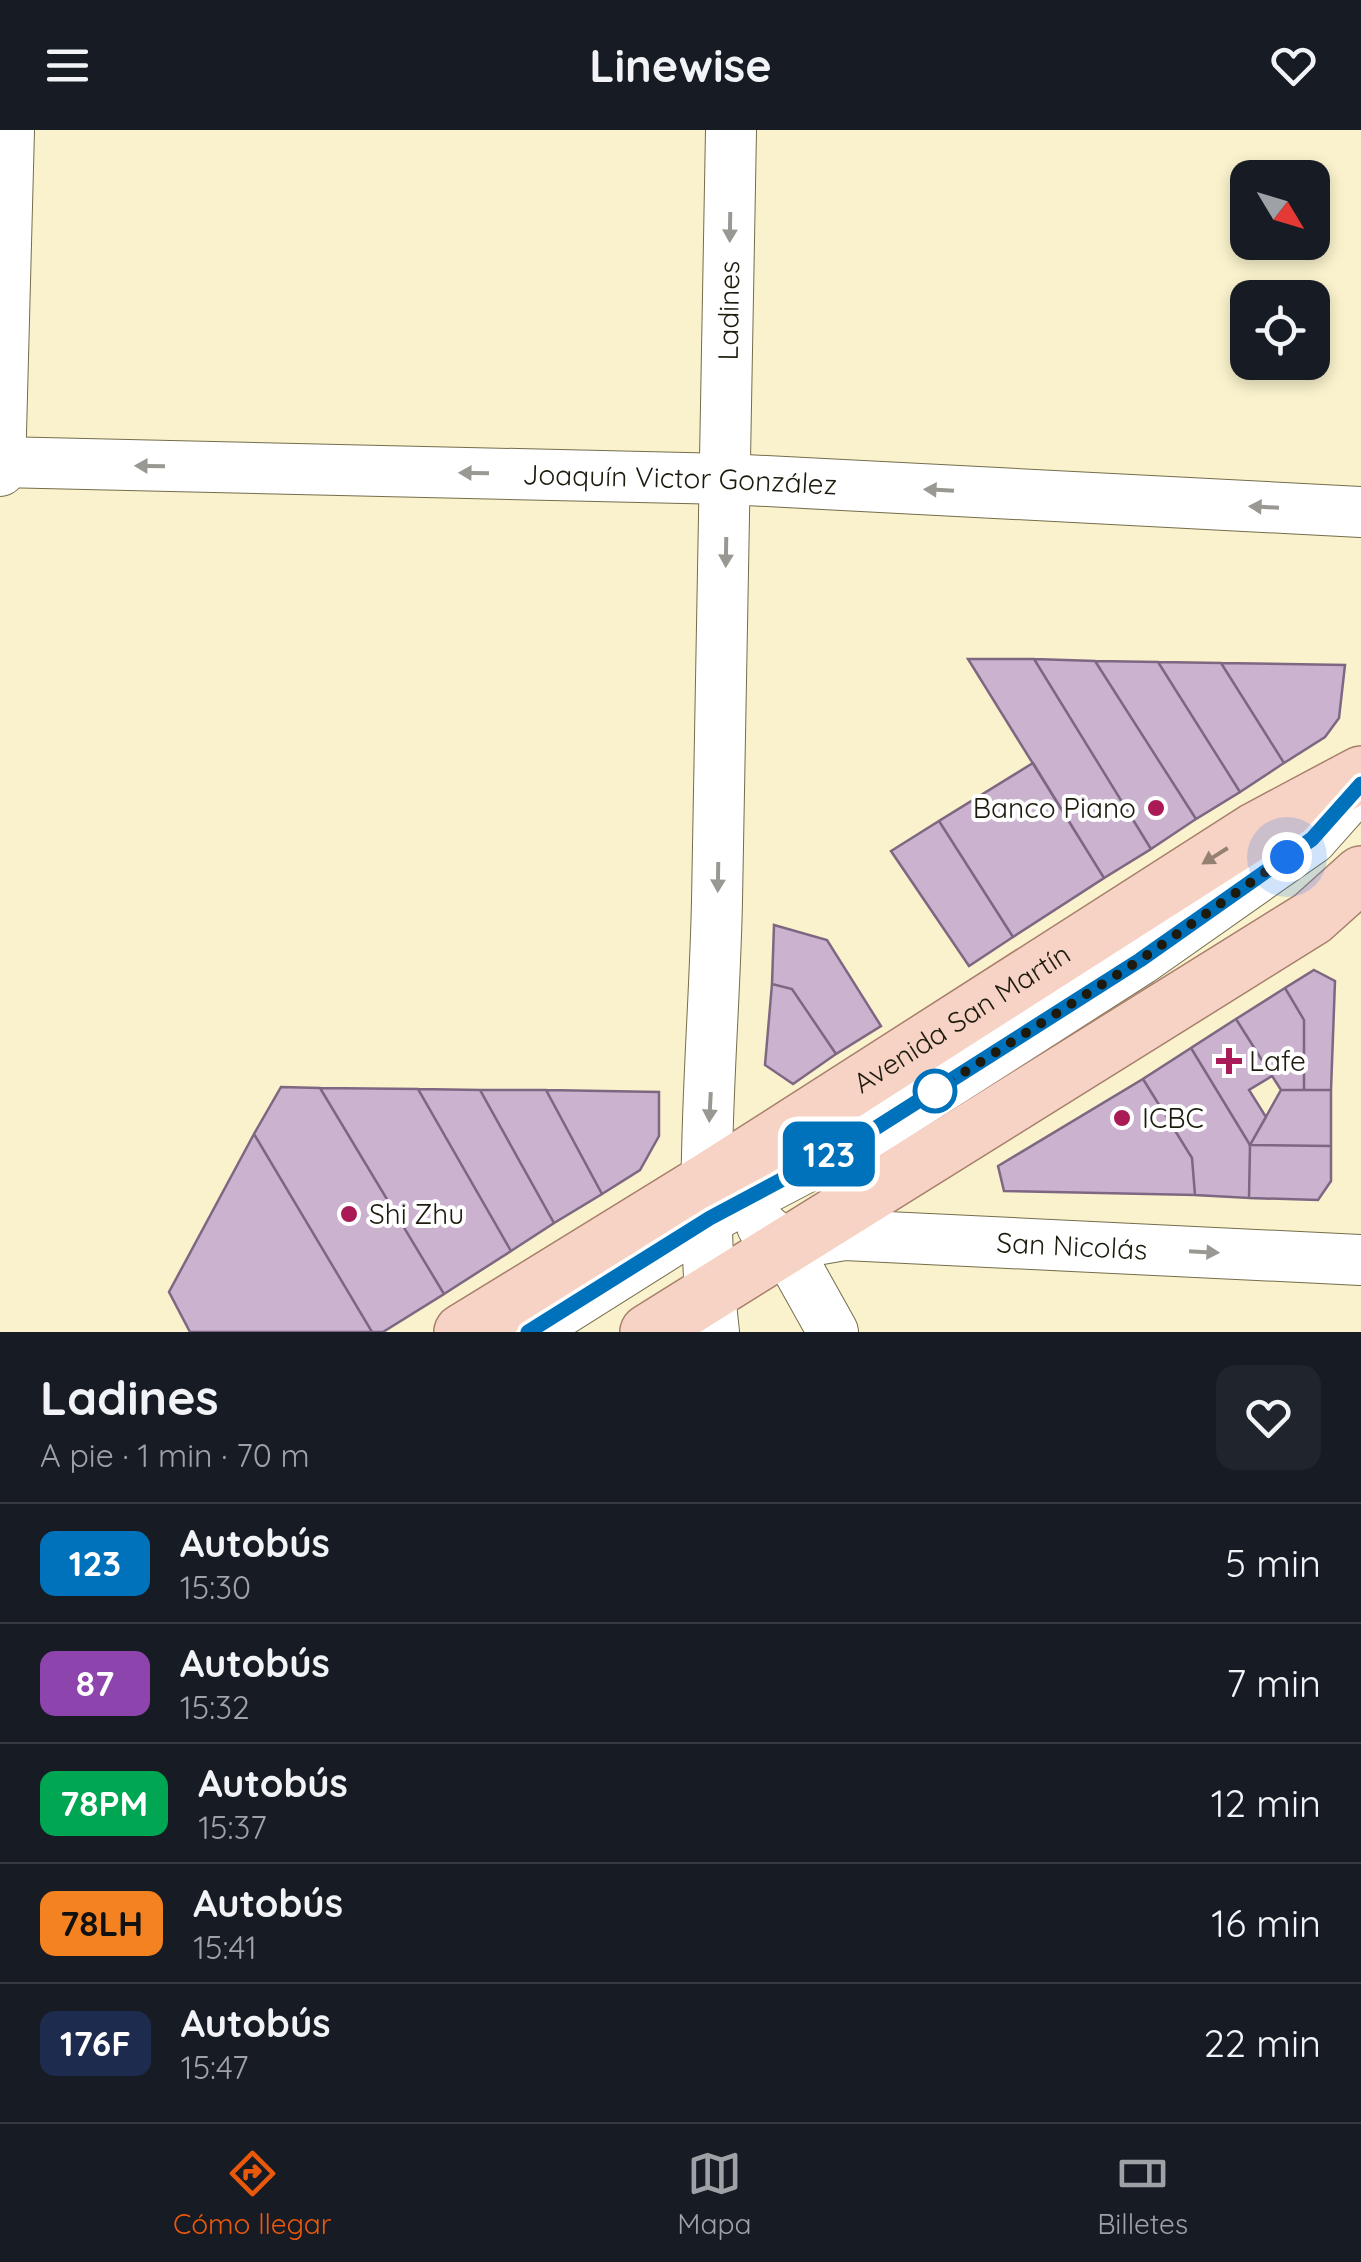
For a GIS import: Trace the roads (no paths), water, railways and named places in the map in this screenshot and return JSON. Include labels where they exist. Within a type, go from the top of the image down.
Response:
[{"type":"main road","name":"Avenida San Martín","points":[[648,1332],[729,1243],[1256,830],[1361,774]]},
{"type":"main road","name":"Avenida San Martín","points":[[462,1332],[729,1243],[1312,918],[1361,874]]},
{"type":"street","points":[[0,472],[9,130]]},
{"type":"street","name":"Ladines","points":[[729,1243],[727,479],[731,130]]},
{"type":"street","name":"Joaquín Victor González","points":[[0,462],[727,479],[1361,512]]},
{"type":"street","points":[[528,1332],[729,1243],[860,1138],[1140,960],[1312,839],[1361,784]]},
{"type":"street","points":[[556,1332],[729,1243],[872,1158],[1311,882],[1361,864]]},
{"type":"street","name":"San Nicolás","points":[[729,1243],[845,1235],[1361,1260]]},
{"type":"street","points":[[729,1243],[833,1332]]},
{"type":"place","name":"Banco Piano","points":[[1156,808]]},
{"type":"place","name":"Lafe","points":[[1229,1061]]},
{"type":"place","name":"ICBC","points":[[1122,1118]]},
{"type":"place","name":"Shi Zhu","points":[[349,1214]]}]
